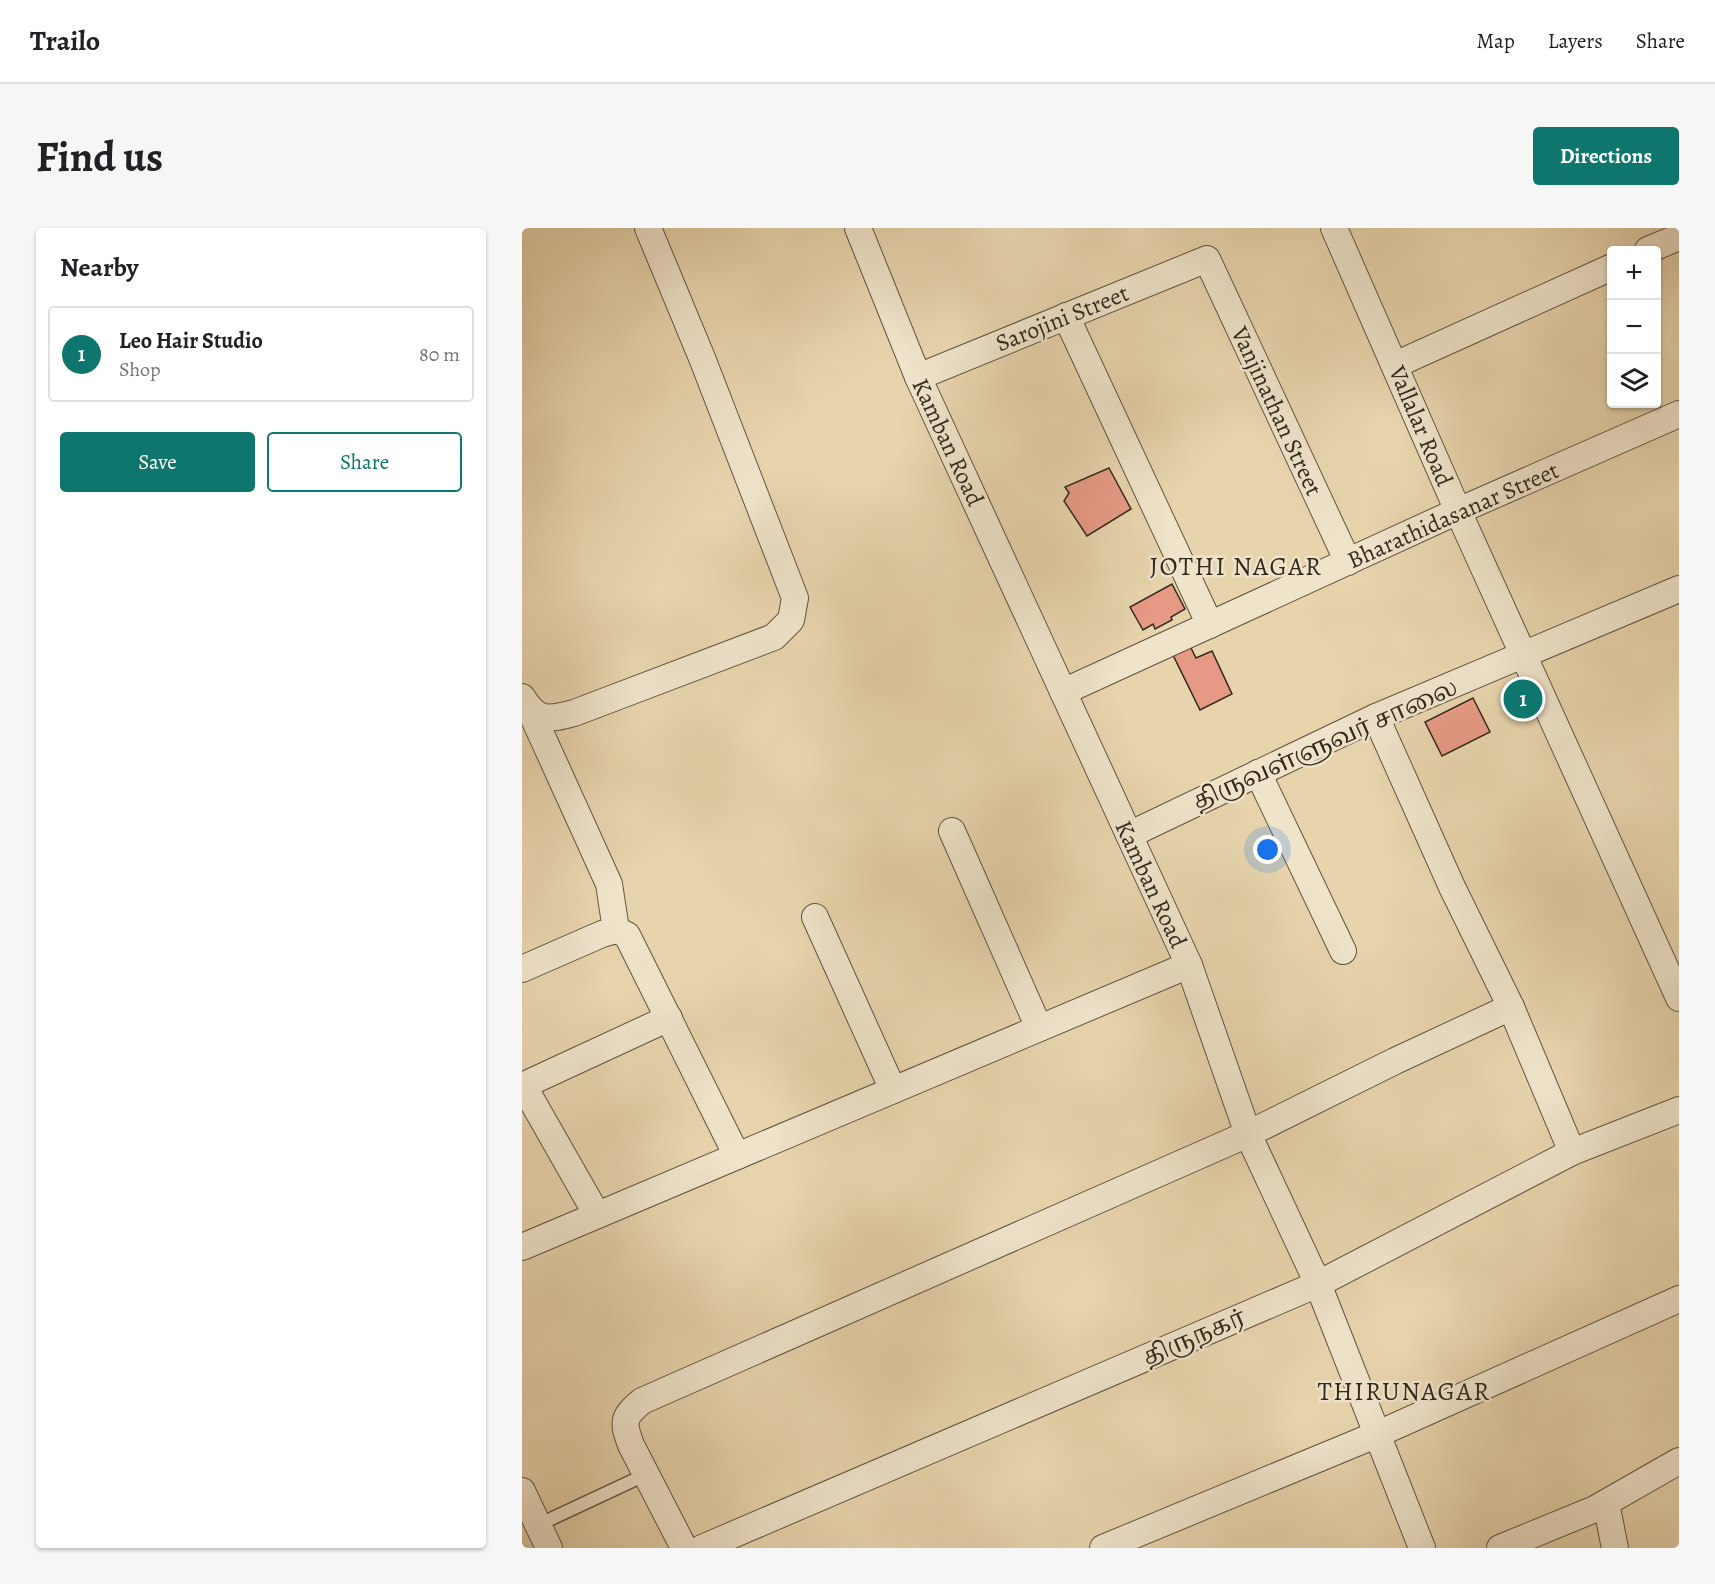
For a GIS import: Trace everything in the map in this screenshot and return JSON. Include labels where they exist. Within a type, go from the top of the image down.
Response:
[{"type":"street","points":[[526,705],[551,719],[574,714],[774,637],[790,620],[795,598],[702,358],[648,228]]},
{"type":"street","name":"Kamban Road","points":[[859,228],[918,377],[1189,965],[1248,1134],[1318,1284],[1422,1548]]},
{"type":"street","name":"Vallalar Road","points":[[1334,228],[1458,512],[1679,998]]},
{"type":"street","points":[[1658,246],[1679,237]]},
{"type":"street","name":"Sarojini Street","points":[[918,377],[1207,259]]},
{"type":"street","name":"Vanjinathan Street","points":[[1207,259],[1348,562]]},
{"type":"street","points":[[1395,365],[1607,269]]},
{"type":"street","points":[[1066,316],[1210,625]]},
{"type":"street","name":"Bharathidasanar Street","points":[[1063,692],[1679,414]]},
{"type":"street","name":"திருவள்ளுவர் சாலை","points":[[1128,834],[1376,717],[1679,589]]},
{"type":"street","points":[[526,705],[609,884],[616,930]]},
{"type":"street","points":[[1376,717],[1452,887],[1511,1007],[1572,1152]]},
{"type":"street","points":[[1258,773],[1343,951]]},
{"type":"street","points":[[952,831],[1039,1028]]},
{"type":"street","points":[[815,917],[893,1090]]},
{"type":"street","points":[[522,969],[602,934],[616,930],[627,935],[737,1156]]},
{"type":"street","points":[[522,1247],[1189,965]]},
{"type":"street","points":[[684,1548],[624,1427],[627,1413],[642,1401],[1248,1134],[1395,1061],[1511,1007]]},
{"type":"street","points":[[597,1215],[523,1086],[669,1018]]},
{"type":"street","name":"திருநகர்","points":[[702,1548],[1318,1284],[1572,1152],[1679,1110]]},
{"type":"street","points":[[1103,1548],[1378,1434],[1679,1299]]},
{"type":"street","points":[[1500,1548],[1606,1503],[1679,1461]]},
{"type":"street","points":[[522,1491],[549,1548]]},
{"type":"street","points":[[1606,1503],[1615,1548]]},
{"type":"lane","points":[[538,1525],[647,1474]]},
{"type":"building","points":[[1109,468],[1131,509],[1087,536],[1064,501],[1069,493],[1065,487]]},
{"type":"building","points":[[1172,584],[1185,609],[1171,617],[1172,620],[1155,629],[1153,624],[1143,630],[1130,607]]},
{"type":"building","points":[[1190,646],[1196,658],[1212,651],[1232,694],[1200,710],[1173,655]]},
{"type":"building","points":[[1473,698],[1490,732],[1442,756],[1425,722]]},
{"type":"place","name":"Leo Hair Studio","points":[[1523,699]]},
{"type":"district","name":"JOTHI NAGAR","points":[[1236,566]]},
{"type":"district","name":"THIRUNAGAR","points":[[1404,1391]]}]
